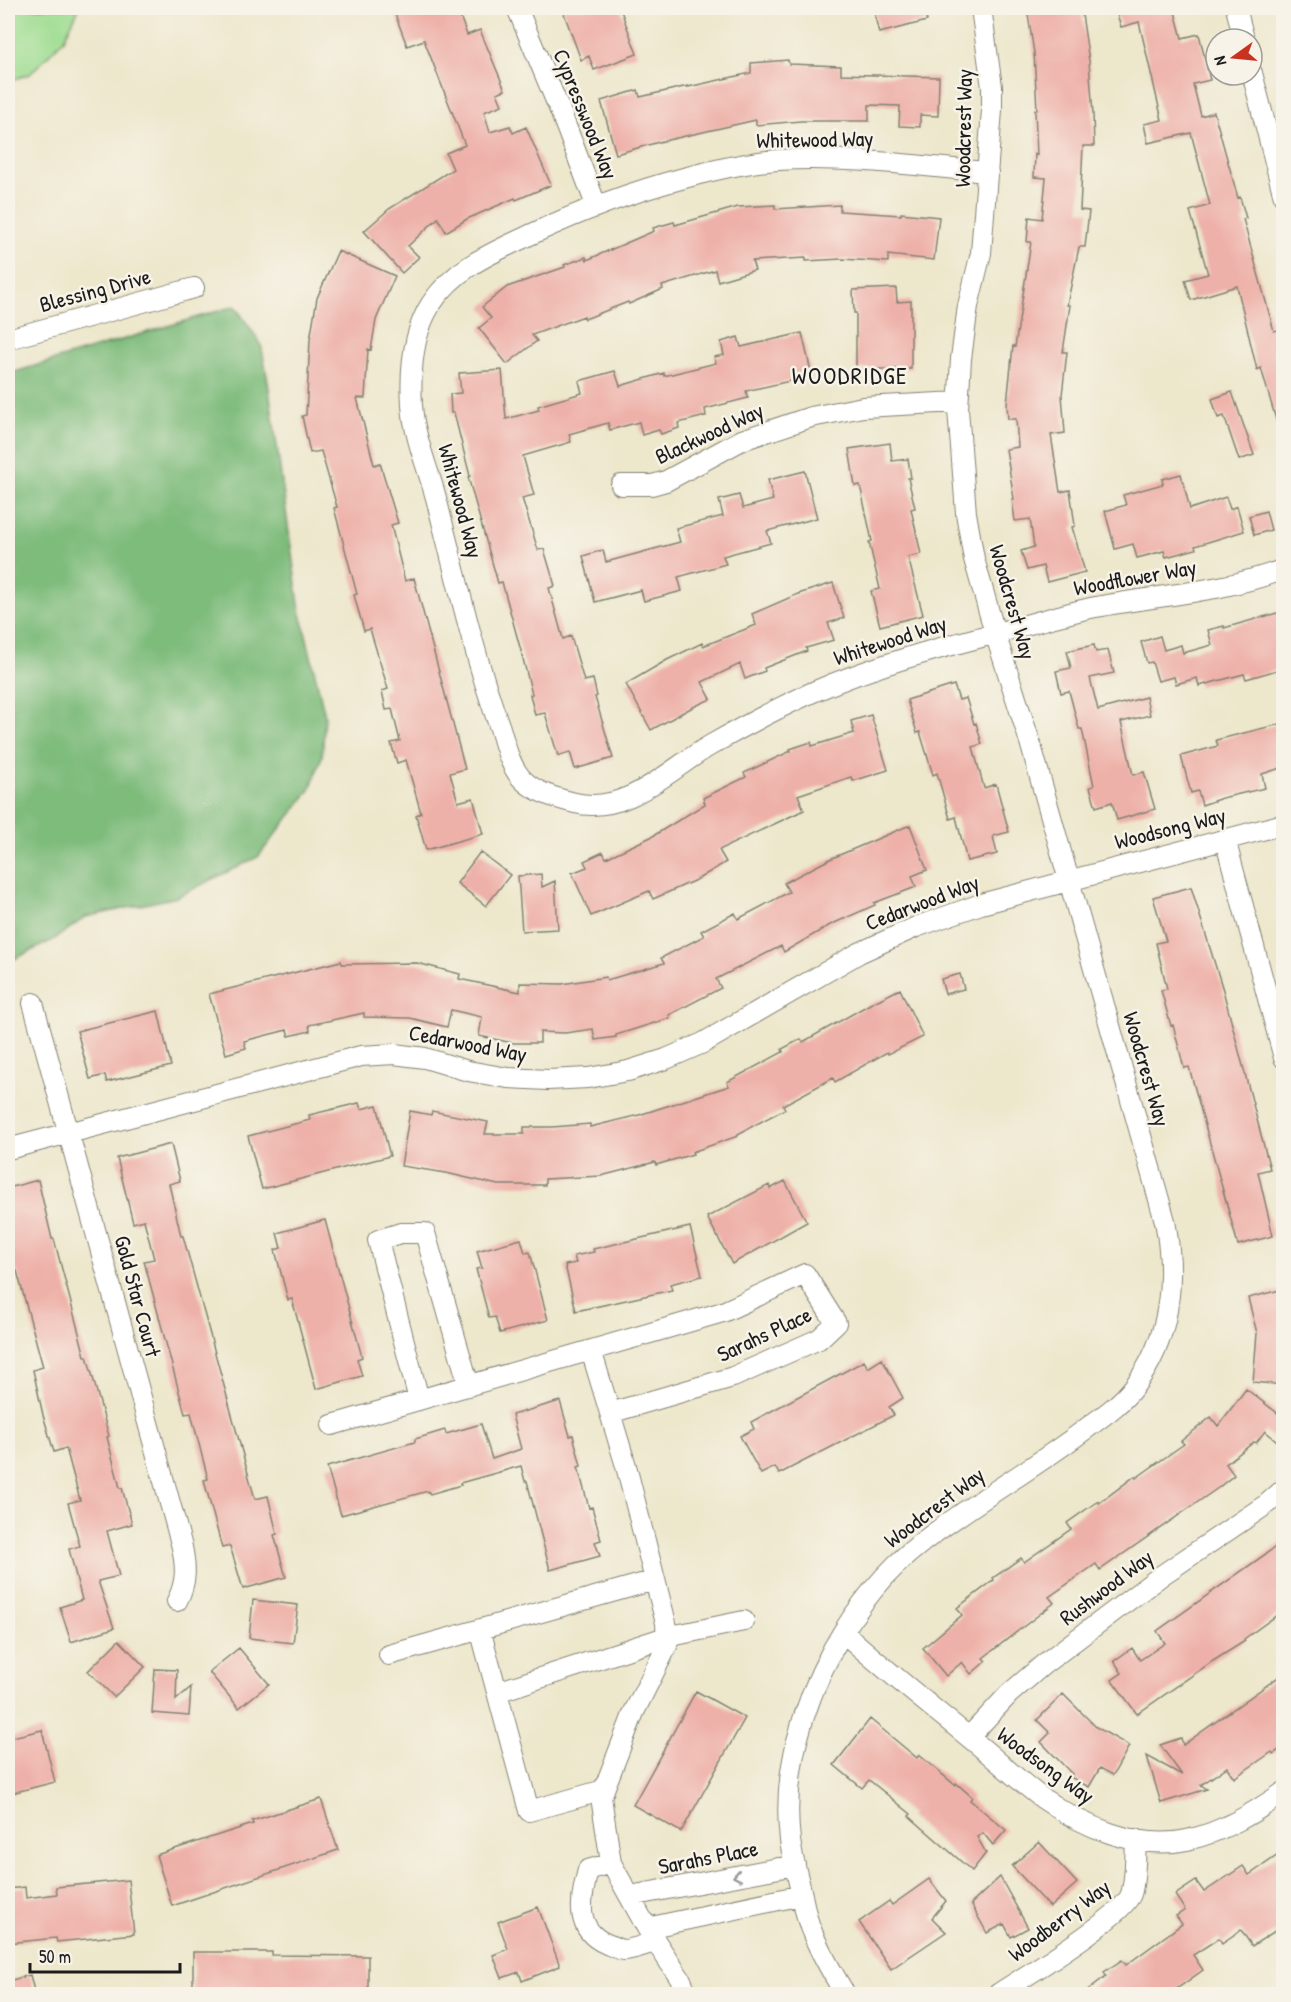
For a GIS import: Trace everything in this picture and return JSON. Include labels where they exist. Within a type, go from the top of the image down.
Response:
[{"type":"street","name":"Cypresswood Way","points":[[517,8],[596,205]]},
{"type":"street","name":"Woodcrest Way","points":[[845,1995],[810,1930],[790,1839],[789,1804],[795,1749],[803,1715],[819,1675],[843,1632],[892,1568],[919,1544],[1061,1448],[1132,1390],[1159,1342],[1171,1286],[1170,1248],[1165,1221],[1030,742],[974,559],[966,513],[958,402],[968,306],[981,253],[992,110],[992,87],[981,8]]},
{"type":"street","points":[[1236,8],[1241,27]]},
{"type":"street","points":[[1256,87],[1284,197]]},
{"type":"street","name":"Whitewood Way","points":[[987,172],[875,161],[775,160],[702,173],[645,188],[596,205],[474,262],[448,281],[423,318],[416,344],[412,378],[412,410],[482,678],[512,764],[520,778],[547,794],[575,803],[593,805],[612,803],[635,795],[706,748],[813,692],[867,670],[922,652],[995,633]]},
{"type":"street","name":"Blessing Drive","points":[[8,339],[194,288]]},
{"type":"street","name":"Blackwood Way","points":[[621,485],[652,485],[666,481],[742,440],[811,417],[863,407],[958,402]]},
{"type":"street","name":"Woodflower Way","points":[[995,633],[1090,608],[1216,587],[1284,569]]},
{"type":"street","name":"Woodsong Way","points":[[1069,879],[1284,824]]},
{"type":"street","points":[[1225,839],[1284,1058]]},
{"type":"street","name":"Cedarwood Way","points":[[8,1149],[361,1056],[394,1054],[468,1071],[518,1079],[588,1078],[628,1071],[666,1059],[703,1043],[849,959],[915,927],[981,904],[1069,879]]},
{"type":"street","name":"Gold Star Court","points":[[33,1004],[182,1547],[185,1577],[183,1590],[177,1601]]},
{"type":"street","points":[[418,1400],[378,1240],[389,1236],[401,1233],[425,1233],[469,1386]]},
{"type":"street","name":"Sarahs Place","points":[[332,1425],[723,1312],[805,1274],[836,1323],[819,1339],[733,1377],[610,1413]]},
{"type":"street","points":[[591,1350],[626,1466],[666,1623],[667,1646],[634,1712],[601,1797],[610,1863],[681,1980],[687,1995]]},
{"type":"street","name":"Rushwood Way","points":[[969,1737],[1009,1694],[1044,1664],[1162,1575],[1267,1504],[1284,1489]]},
{"type":"street","points":[[389,1655],[655,1580]]},
{"type":"street","points":[[497,1692],[666,1637],[744,1621]]},
{"type":"street","points":[[480,1629],[529,1811],[604,1790]]},
{"type":"street","name":"Woodsong Way","points":[[843,1632],[885,1671],[1042,1798],[1092,1827],[1151,1842],[1184,1841],[1245,1818],[1284,1792]]},
{"type":"street","name":"Woodberry Way","points":[[998,1995],[1123,1907],[1131,1895],[1136,1839]]},
{"type":"street","points":[[610,1863],[588,1870],[581,1914],[590,1932],[602,1942],[622,1950],[652,1935],[802,1895]]},
{"type":"street","name":"Sarahs Place","points":[[630,1896],[795,1865]]},
{"type":"green space","points":[[8,8],[79,8],[64,39],[30,74],[8,81]]},
{"type":"green space","points":[[235,306],[261,344],[299,605],[325,716],[322,756],[310,790],[258,857],[177,897],[86,917],[53,940],[8,962],[8,374]]},
{"type":"building","points":[[402,8],[457,8],[467,35],[480,30],[505,90],[497,93],[502,105],[484,112],[490,132],[510,126],[513,133],[526,127],[551,185],[467,219],[446,232],[438,218],[408,246],[419,257],[402,273],[364,231],[389,209],[453,169],[446,153],[465,145],[424,40],[407,46],[394,11]]},
{"type":"building","points":[[562,8],[620,8],[637,54],[594,70],[589,56],[581,60]]},
{"type":"building","points":[[873,8],[924,8],[927,21],[879,33]]},
{"type":"building","points":[[1027,8],[1081,8],[1089,61],[1093,114],[1094,146],[1083,146],[1080,210],[1089,211],[1085,247],[1079,247],[1067,305],[1070,305],[1063,352],[1067,352],[1062,395],[1065,433],[1051,435],[1060,492],[1070,490],[1075,526],[1072,527],[1085,572],[1047,582],[1043,566],[1027,570],[1021,551],[1034,547],[1030,519],[1015,521],[1006,449],[1018,447],[1016,419],[1008,419],[1007,404],[1013,346],[1015,347],[1031,242],[1027,242],[1029,217],[1042,219],[1046,178],[1034,177],[1035,154],[1037,155],[1035,110],[1037,110],[1034,53]]},
{"type":"building","points":[[1115,8],[1174,8],[1182,38],[1199,34],[1204,55],[1204,81],[1193,84],[1201,116],[1214,112],[1238,198],[1240,197],[1246,218],[1243,219],[1274,331],[1279,330],[1284,344],[1284,429],[1279,430],[1261,368],[1257,370],[1237,286],[1191,300],[1185,280],[1208,274],[1190,211],[1210,205],[1191,133],[1148,143],[1144,124],[1162,120],[1139,22],[1121,27]]},
{"type":"building","points":[[788,60],[789,64],[841,66],[841,74],[939,77],[938,116],[920,115],[920,127],[899,126],[900,106],[869,105],[869,121],[801,121],[756,125],[756,120],[616,154],[601,101],[638,90],[640,97],[751,73],[751,63]]},
{"type":"building","points":[[775,205],[775,209],[840,205],[840,211],[939,217],[934,260],[888,255],[888,262],[842,259],[806,261],[806,258],[752,261],[755,270],[718,281],[715,270],[662,286],[663,289],[629,304],[628,302],[585,319],[584,316],[532,335],[537,341],[507,364],[479,328],[491,318],[482,307],[507,287],[565,267],[564,265],[586,257],[587,260],[654,231],[653,228],[674,222],[675,225],[738,207]]},
{"type":"building","points":[[338,251],[395,276],[376,320],[371,350],[368,349],[365,398],[357,398],[374,465],[380,463],[398,523],[391,525],[405,581],[414,578],[465,769],[450,773],[458,802],[473,798],[483,834],[426,850],[416,815],[421,813],[406,760],[397,763],[391,743],[400,741],[392,709],[386,710],[382,691],[388,689],[370,629],[364,631],[354,595],[357,594],[334,508],[337,507],[321,451],[310,453],[302,416],[306,415],[310,340],[317,298]]},
{"type":"building","points":[[896,288],[897,302],[911,301],[911,369],[856,369],[856,313],[854,313],[853,290]]},
{"type":"building","points":[[802,333],[812,376],[746,391],[748,398],[705,409],[706,416],[678,423],[679,428],[661,434],[659,430],[642,435],[639,422],[610,430],[608,423],[569,434],[571,442],[523,456],[534,495],[522,498],[538,550],[544,549],[555,586],[549,588],[563,639],[571,636],[584,681],[593,679],[597,696],[595,697],[613,758],[575,769],[570,752],[558,756],[545,713],[535,715],[530,695],[532,694],[502,582],[498,583],[468,477],[470,476],[454,413],[451,413],[450,394],[461,393],[459,373],[502,370],[506,419],[539,410],[538,406],[582,393],[579,381],[615,371],[620,386],[664,373],[664,376],[716,363],[714,357],[724,355],[721,342],[738,337],[741,347]]},
{"type":"building","points":[[1232,392],[1254,455],[1239,460],[1224,416],[1218,418],[1212,399]]},
{"type":"building","points":[[890,443],[892,461],[908,459],[911,478],[908,478],[915,508],[911,509],[921,554],[908,557],[923,615],[880,626],[871,591],[880,589],[869,542],[872,541],[860,485],[855,486],[849,449]]},
{"type":"building","points":[[805,471],[817,518],[767,531],[771,543],[723,556],[726,564],[678,577],[682,591],[644,601],[641,590],[595,602],[583,556],[603,550],[606,562],[680,542],[676,528],[723,516],[719,500],[739,495],[743,508],[773,500],[768,480]]},
{"type":"building","points":[[1181,474],[1190,509],[1226,497],[1230,509],[1237,506],[1244,531],[1195,546],[1196,549],[1166,557],[1164,551],[1137,558],[1133,544],[1115,549],[1105,511],[1126,505],[1123,495],[1163,484],[1162,479]]},
{"type":"building","points":[[1266,511],[1271,530],[1254,535],[1249,516]]},
{"type":"building","points":[[833,583],[844,618],[828,623],[834,640],[806,648],[807,651],[764,668],[765,671],[745,679],[740,664],[702,682],[711,699],[651,730],[626,684],[702,643],[703,646],[756,625],[752,614],[798,594]]},
{"type":"building","points":[[1284,611],[1284,668],[1246,679],[1244,674],[1199,686],[1197,678],[1176,684],[1174,677],[1158,681],[1152,662],[1147,663],[1141,642],[1160,636],[1164,650],[1181,645],[1183,653],[1212,645],[1208,630],[1224,626],[1224,628]]},
{"type":"building","points":[[1094,645],[1096,652],[1108,650],[1114,673],[1090,678],[1098,710],[1146,697],[1150,715],[1121,722],[1133,775],[1144,772],[1155,809],[1117,820],[1112,802],[1096,807],[1090,787],[1094,786],[1082,729],[1079,729],[1069,691],[1061,693],[1056,671],[1071,668],[1067,651]]},
{"type":"building","points":[[954,685],[959,700],[966,698],[974,724],[976,723],[982,744],[973,747],[984,788],[996,784],[1009,832],[993,836],[997,854],[967,861],[956,817],[950,819],[937,773],[933,775],[920,732],[917,733],[907,700]]},
{"type":"building","points":[[871,715],[888,770],[853,781],[851,777],[798,795],[804,810],[719,850],[726,862],[698,879],[653,899],[649,891],[591,916],[572,873],[587,867],[584,861],[603,852],[606,858],[653,836],[705,804],[703,798],[746,777],[744,773],[791,751],[790,749],[811,742],[812,746],[854,733],[851,721]]},
{"type":"building","points":[[1284,723],[1284,767],[1262,774],[1265,788],[1202,805],[1198,791],[1191,793],[1181,756],[1218,746],[1216,740]]},
{"type":"building","points":[[910,825],[927,870],[912,876],[916,887],[874,903],[875,905],[830,925],[784,952],[781,946],[716,979],[721,988],[669,1015],[670,1018],[616,1035],[616,1037],[595,1040],[593,1029],[565,1033],[540,1032],[540,1043],[513,1043],[479,1036],[482,1017],[451,1010],[447,1027],[410,1018],[364,1017],[364,1013],[309,1025],[310,1031],[289,1036],[287,1030],[244,1041],[246,1048],[226,1054],[209,994],[341,961],[342,964],[417,963],[460,974],[459,979],[520,992],[520,983],[562,984],[606,977],[607,980],[664,963],[661,958],[704,936],[701,931],[735,913],[738,919],[789,892],[784,883],[830,859]]},
{"type":"building","points":[[480,852],[510,875],[486,906],[457,883]]},
{"type":"building","points":[[541,874],[542,887],[555,881],[558,929],[522,931],[518,876]]},
{"type":"building","points":[[1191,887],[1223,990],[1270,1169],[1258,1172],[1273,1236],[1238,1245],[1189,1067],[1184,1068],[1161,990],[1167,989],[1156,943],[1166,941],[1153,897]]},
{"type":"building","points":[[960,974],[964,989],[945,994],[941,979]]},
{"type":"building","points":[[900,989],[923,1037],[888,1054],[887,1052],[835,1082],[833,1078],[783,1105],[785,1109],[738,1136],[692,1152],[693,1154],[656,1165],[655,1162],[601,1176],[545,1179],[545,1185],[498,1185],[401,1166],[410,1111],[431,1115],[432,1111],[488,1122],[485,1134],[524,1134],[524,1127],[590,1124],[590,1127],[639,1115],[729,1086],[727,1082],[783,1052],[782,1049],[801,1039],[803,1042]]},
{"type":"building","points":[[158,1011],[171,1066],[107,1082],[105,1075],[90,1079],[77,1031]]},
{"type":"building","points":[[359,1103],[361,1109],[377,1105],[390,1156],[262,1189],[248,1136],[310,1120],[309,1115]]},
{"type":"building","points":[[171,1144],[180,1181],[169,1184],[181,1236],[183,1236],[255,1499],[268,1496],[277,1534],[274,1535],[286,1577],[243,1589],[230,1546],[222,1548],[204,1480],[208,1479],[191,1413],[185,1414],[144,1261],[154,1259],[144,1220],[133,1223],[117,1158]]},
{"type":"building","points":[[38,1180],[52,1239],[54,1239],[109,1436],[107,1437],[120,1488],[122,1488],[132,1524],[107,1531],[119,1576],[98,1581],[114,1628],[71,1642],[60,1607],[82,1600],[69,1549],[80,1546],[68,1503],[80,1500],[66,1448],[54,1452],[33,1370],[43,1367],[17,1271],[8,1274],[8,1188]]},
{"type":"building","points":[[785,1181],[807,1222],[732,1264],[707,1217],[769,1185],[770,1189]]},
{"type":"building","points":[[325,1220],[362,1357],[357,1359],[362,1376],[316,1389],[292,1299],[288,1300],[275,1250],[281,1248],[277,1233]]},
{"type":"building","points":[[690,1227],[702,1276],[670,1284],[672,1290],[576,1311],[565,1265],[576,1263],[574,1256],[594,1252],[593,1249]]},
{"type":"building","points":[[521,1239],[525,1253],[530,1252],[548,1320],[500,1333],[495,1317],[489,1318],[476,1269],[482,1268],[477,1251]]},
{"type":"building","points":[[1284,1289],[1284,1385],[1253,1382],[1257,1333],[1248,1298]]},
{"type":"building","points":[[882,1359],[903,1398],[889,1407],[894,1415],[779,1474],[775,1467],[761,1474],[740,1436],[754,1429],[751,1422],[864,1361],[868,1368]]},
{"type":"building","points":[[1246,1389],[1284,1418],[1284,1432],[1277,1441],[1265,1431],[1256,1443],[1254,1442],[1226,1464],[1234,1475],[1218,1488],[1100,1570],[1096,1564],[1049,1597],[1054,1603],[983,1658],[986,1661],[971,1674],[962,1662],[946,1676],[923,1648],[962,1615],[957,1608],[1021,1558],[1024,1562],[1071,1529],[1067,1523],[1184,1444],[1181,1441],[1211,1417],[1218,1426]]},
{"type":"building","points":[[560,1401],[570,1436],[573,1435],[581,1466],[578,1467],[589,1508],[592,1507],[601,1540],[595,1542],[600,1556],[550,1570],[521,1466],[430,1494],[428,1491],[341,1515],[327,1467],[415,1442],[415,1439],[445,1430],[446,1434],[481,1424],[492,1459],[521,1449],[512,1415]]},
{"type":"building","points":[[1284,1541],[1284,1610],[1244,1639],[1245,1641],[1137,1714],[1112,1680],[1122,1673],[1114,1661],[1132,1648],[1140,1660],[1165,1643],[1157,1631]]},
{"type":"building","points":[[253,1600],[298,1605],[293,1643],[249,1638]]},
{"type":"building","points":[[119,1640],[145,1667],[114,1697],[88,1671]]},
{"type":"building","points":[[239,1648],[269,1684],[239,1708],[209,1672]]},
{"type":"building","points":[[155,1669],[177,1670],[176,1700],[191,1687],[189,1716],[152,1713]]},
{"type":"building","points":[[1284,1673],[1284,1747],[1273,1754],[1272,1752],[1234,1778],[1227,1767],[1201,1785],[1207,1789],[1161,1803],[1147,1756],[1182,1775],[1160,1745],[1181,1738],[1183,1745]]},
{"type":"building","points":[[696,1691],[745,1718],[681,1832],[633,1805]]},
{"type":"building","points":[[1063,1694],[1096,1727],[1129,1746],[1113,1775],[1100,1768],[1089,1787],[1070,1777],[1072,1774],[1041,1742],[1050,1733],[1037,1720]]},
{"type":"building","points":[[870,1719],[917,1758],[919,1755],[955,1785],[956,1783],[972,1797],[970,1800],[1006,1830],[993,1845],[983,1833],[977,1837],[986,1853],[972,1871],[909,1816],[911,1814],[869,1780],[862,1788],[834,1765]]},
{"type":"building","points":[[42,1730],[55,1782],[8,1794],[8,1738]]},
{"type":"building","points":[[321,1799],[338,1850],[172,1906],[156,1855],[253,1824],[252,1821]]},
{"type":"building","points":[[1039,1842],[1077,1883],[1050,1907],[1012,1866]]},
{"type":"building","points":[[1284,1851],[1284,1925],[1252,1946],[1241,1930],[1222,1943],[1219,1938],[1193,1955],[1203,1970],[1168,1995],[1081,1995],[1106,1976],[1104,1972],[1122,1960],[1126,1965],[1182,1924],[1176,1916],[1185,1910],[1175,1895],[1196,1881],[1204,1892],[1243,1866],[1249,1875]]},
{"type":"building","points":[[1000,1877],[1028,1928],[1011,1937],[1004,1924],[987,1933],[971,1904]]},
{"type":"building","points":[[929,1879],[946,1901],[932,1918],[946,1932],[891,1969],[859,1922],[889,1901],[892,1905]]},
{"type":"building","points":[[128,1880],[134,1934],[57,1942],[56,1938],[8,1943],[8,1889],[25,1887],[26,1898],[57,1894],[56,1887]]},
{"type":"building","points":[[538,1907],[560,1966],[522,1981],[519,1972],[502,1978],[493,1955],[508,1949],[498,1922]]},
{"type":"building","points":[[193,1952],[272,1952],[272,1955],[368,1956],[368,1995],[193,1995]]},
{"type":"building","points":[[30,1975],[35,1995],[8,1995],[8,1981]]},
{"type":"district","name":"WOODRIDGE","points":[[850,375]]}]
